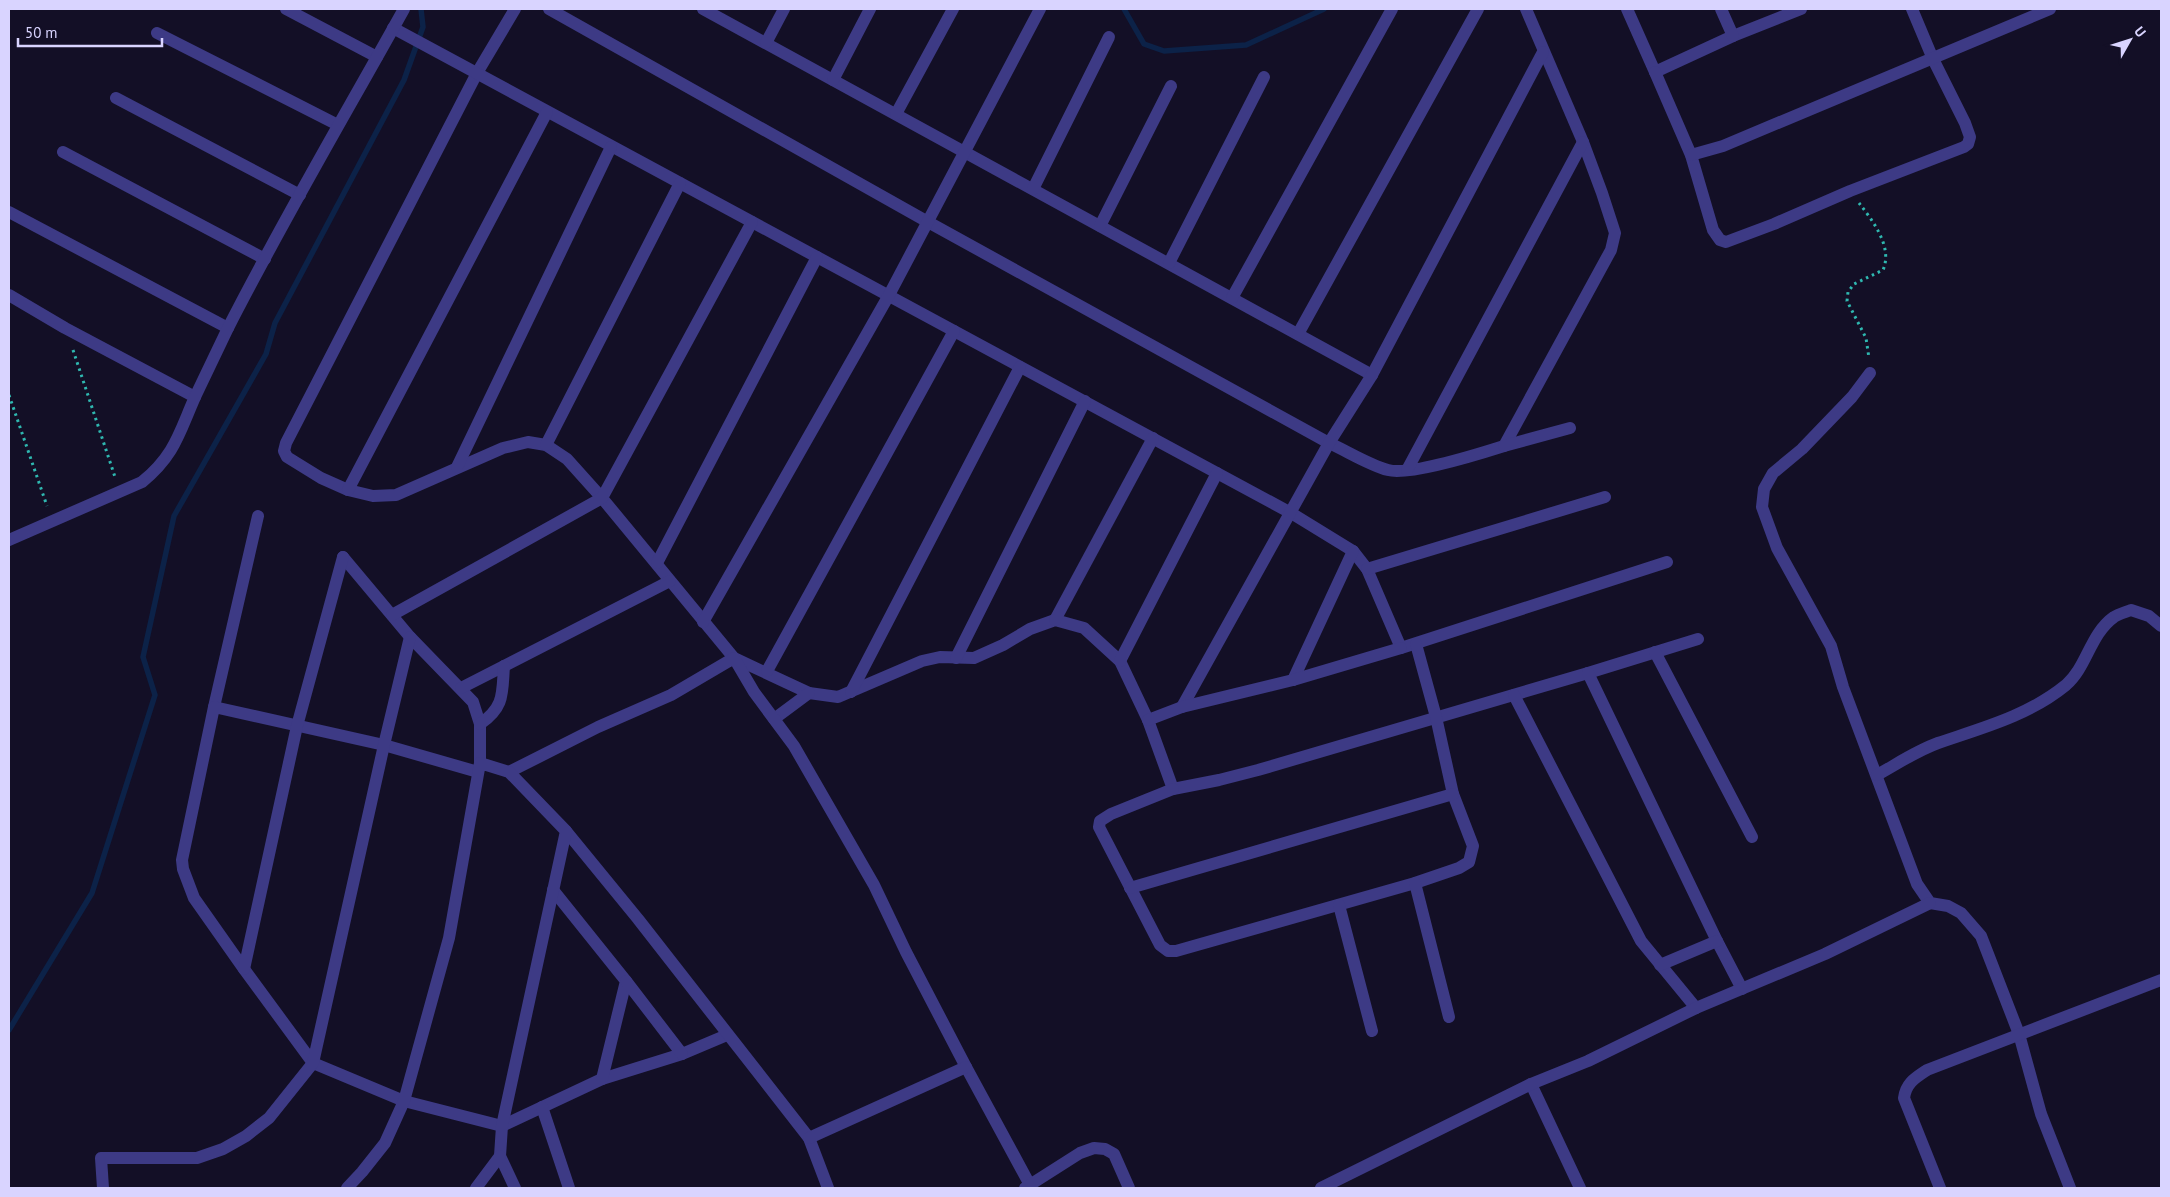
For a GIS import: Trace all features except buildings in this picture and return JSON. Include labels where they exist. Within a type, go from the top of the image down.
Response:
[{"type":"street","points":[[286,9],[377,57]]},
{"type":"street","points":[[9,540],[142,482],[156,471],[173,450],[195,397],[228,328],[338,124],[404,9]]},
{"type":"street","points":[[515,9],[477,73],[286,443],[284,451],[287,458],[348,490],[373,496],[396,494],[503,448],[528,442],[546,445],[567,459],[657,563],[734,658],[754,692],[794,746],[874,885],[906,952],[1028,1186],[1080,1153],[1094,1148],[1105,1149],[1114,1154],[1129,1188]]},
{"type":"street","points":[[549,9],[928,222],[1329,443],[1389,470],[1407,470],[1474,456],[1570,428]]},
{"type":"street","points":[[703,9],[1372,375]]},
{"type":"street","points":[[766,44],[784,9]]},
{"type":"street","points":[[833,80],[870,9]]},
{"type":"street","points":[[896,114],[953,9]]},
{"type":"street","points":[[703,622],[888,295],[1040,9]]},
{"type":"street","points":[[1232,298],[1392,9]]},
{"type":"street","points":[[1298,334],[1478,9]]},
{"type":"street","points":[[1504,446],[1611,250],[1615,234],[1583,142],[1526,9]]},
{"type":"street","points":[[1627,9],[1691,155],[1714,230],[1720,240],[1726,242],[1850,191],[1964,148],[1968,144],[1970,137],[1965,123],[1933,59],[1912,9]]},
{"type":"street","points":[[1721,9],[1733,36]]},
{"type":"street","points":[[1655,72],[1733,36],[1801,9]]},
{"type":"street","points":[[1691,155],[1723,146],[2050,9]]},
{"type":"street","points":[[393,28],[1292,513],[1353,552],[1367,569],[1400,648]]},
{"type":"street","points":[[157,33],[338,124]]},
{"type":"street","points":[[1033,189],[1108,37]]},
{"type":"street","points":[[1182,707],[1292,513],[1329,443],[1372,375],[1543,52]]},
{"type":"street","points":[[1169,263],[1264,77]]},
{"type":"street","points":[[1100,226],[1171,86]]},
{"type":"street","points":[[116,98],[300,195]]},
{"type":"street","points":[[348,490],[547,112]]},
{"type":"street","points":[[1407,470],[1583,142]]},
{"type":"street","points":[[457,468],[612,147]]},
{"type":"street","points":[[63,152],[265,259]]},
{"type":"street","points":[[546,445],[680,183]]},
{"type":"street","points":[[9,212],[228,328]]},
{"type":"street","points":[[392,615],[602,498],[752,222]]},
{"type":"street","points":[[657,563],[817,257]]},
{"type":"street","points":[[9,295],[65,328],[195,397]]},
{"type":"street","points":[[767,672],[954,331]]},
{"type":"street","points":[[851,692],[1020,367]]},
{"type":"street","points":[[1870,372],[1852,397],[1802,449],[1773,473],[1764,489],[1762,507],[1777,548],[1831,646],[1843,687],[1911,869],[1917,884],[1930,903]]},
{"type":"street","points":[[956,658],[1085,401]]},
{"type":"street","points":[[1055,620],[1154,438]]},
{"type":"street","points":[[1120,661],[1218,473]]},
{"type":"street","points":[[1367,569],[1605,498]]},
{"type":"street","points":[[258,516],[214,707],[182,860],[183,869],[194,898],[313,1063],[404,1101],[502,1126],[602,1079],[682,1054],[727,1035]]},
{"type":"street","points":[[1293,680],[1353,552]]},
{"type":"street","points":[[244,969],[297,726],[343,556],[410,637],[473,702],[480,724],[479,768],[449,938],[404,1101],[385,1142],[347,1188]]},
{"type":"street","points":[[1148,720],[1182,707],[1293,680],[1416,644],[1667,562]]},
{"type":"street","points":[[461,688],[670,581]]},
{"type":"street","points":[[1877,775],[1919,751],[2025,712],[2064,687],[2076,676],[2103,628],[2114,617],[2131,610],[2149,616],[2161,626]]},
{"type":"street","points":[[734,658],[809,693],[838,697],[922,661],[940,657],[974,658],[1030,629],[1055,620],[1084,628],[1120,661],[1148,720],[1173,789]]},
{"type":"street","points":[[103,1188],[101,1158],[197,1158],[223,1149],[246,1136],[268,1118],[313,1063],[410,637]]},
{"type":"street","points":[[1416,644],[1436,717],[1453,794],[1473,846],[1469,862],[1459,868],[1415,883],[1176,951],[1168,951],[1160,945],[1099,827],[1100,821],[1111,814],[1173,789],[1235,776],[1436,717],[1514,695],[1698,639]]},
{"type":"street","points":[[1655,652],[1752,836]]},
{"type":"street","points":[[214,707],[479,768],[510,772],[598,726],[671,695],[734,658]]},
{"type":"street","points":[[480,724],[493,715],[501,702],[504,666]]},
{"type":"street","points":[[1588,673],[1742,989]]},
{"type":"street","points":[[774,719],[809,693]]},
{"type":"street","points":[[1514,695],[1641,941],[1696,1008]]},
{"type":"street","points":[[510,772],[566,831],[638,919],[809,1138],[828,1188]]},
{"type":"street","points":[[1130,888],[1453,794]]},
{"type":"street","points":[[515,1188],[500,1156],[502,1126],[566,831]]},
{"type":"street","points":[[1415,883],[1449,1017]]},
{"type":"street","points":[[553,890],[682,1054]]},
{"type":"street","points":[[1322,1188],[1531,1084],[1588,1061],[1696,1008],[1825,954],[1930,903],[1948,906],[1961,913],[1981,936],[2019,1034],[2041,1114],[2070,1188]]},
{"type":"street","points":[[1339,906],[1372,1031]]},
{"type":"street","points":[[1660,965],[1717,941]]},
{"type":"street","points":[[1940,1188],[1904,1098],[1906,1088],[1913,1080],[1927,1070],[2161,980]]},
{"type":"street","points":[[602,1079],[626,981]]},
{"type":"street","points":[[809,1138],[966,1067]]},
{"type":"street","points":[[1531,1084],[1580,1188]]},
{"type":"street","points":[[542,1107],[570,1188]]},
{"type":"street","points":[[476,1188],[500,1156]]},
{"type":"path","points":[[1850,191],[1877,228],[1886,252],[1887,261],[1883,270],[1854,284],[1848,292],[1847,301],[1866,338],[1870,372]]},
{"type":"path","points":[[65,328],[120,491]]},
{"type":"path","points":[[9,395],[52,521]]},
{"type":"waterway","points":[[9,1030],[92,893],[155,695],[143,657],[174,516],[266,354],[275,323],[404,80],[423,27],[421,9]]},
{"type":"waterway","points":[[1124,9],[1144,44],[1164,51],[1246,45],[1324,9]]}]
